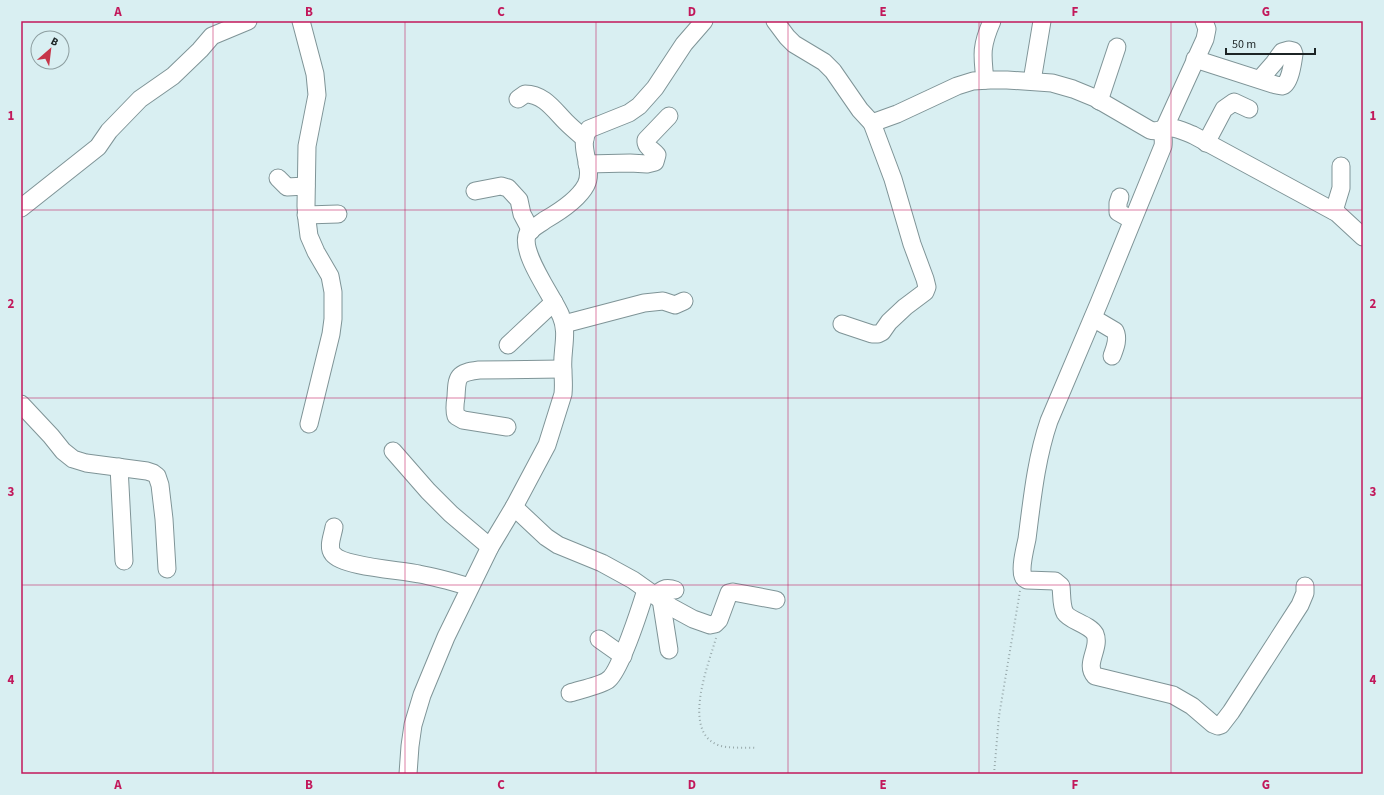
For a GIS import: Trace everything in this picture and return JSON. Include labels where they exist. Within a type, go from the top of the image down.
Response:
[{"type":"street","points":[[21,208],[93,152],[109,131],[140,99],[173,76],[212,36],[248,21]]},
{"type":"street","points":[[301,21],[315,74],[317,95],[307,146],[306,215],[309,236],[316,252],[330,276],[333,292],[333,319],[331,334],[309,424]]},
{"type":"street","points":[[408,774],[412,732],[422,695],[446,637],[490,547],[514,507],[547,445],[563,394],[564,386],[562,369],[564,324],[562,316],[529,255],[527,240],[530,231],[581,193],[588,180],[589,172],[584,151],[587,132],[592,128],[629,113],[647,98],[671,66],[684,44],[704,21]]},
{"type":"street","points":[[775,21],[794,44],[824,62],[833,71],[860,110],[872,123],[893,179],[912,244],[927,287],[925,292],[905,307],[889,322],[882,332],[878,334],[872,334],[842,324]]},
{"type":"street","points":[[985,80],[982,51],[984,40],[992,21]]},
{"type":"street","points":[[1032,81],[1042,21]]},
{"type":"street","points":[[1204,21],[1207,29],[1205,39],[1162,133],[1164,140],[1163,146],[1043,437],[1024,557],[1023,575],[1027,580],[1055,581],[1061,586],[1064,613],[1092,630],[1096,636],[1091,668],[1095,676],[1173,695],[1192,706],[1213,724],[1218,726],[1221,725],[1231,712],[1300,605],[1305,593],[1305,586]]},
{"type":"street","points":[[1099,100],[1117,47]]},
{"type":"street","points":[[1195,59],[1260,79]]},
{"type":"street","points":[[872,123],[897,114],[957,86],[973,82],[985,80],[1032,81],[1061,85],[1099,100],[1155,132],[1167,128],[1180,129],[1206,142],[1334,211],[1363,237]]},
{"type":"street","points":[[518,99],[525,94],[534,94],[540,97],[576,132],[585,138]]},
{"type":"street","points":[[1206,142],[1224,109],[1229,105],[1234,102],[1249,109]]},
{"type":"street","points":[[587,164],[648,164],[655,162],[657,155],[648,146],[646,140],[669,116]]},
{"type":"street","points":[[1334,211],[1341,188],[1341,166]]},
{"type":"street","points":[[278,178],[287,187],[306,186]]},
{"type":"street","points":[[475,191],[501,186],[508,188],[519,200],[522,214],[530,231]]},
{"type":"street","points":[[1120,197],[1118,212],[1132,220]]},
{"type":"street","points":[[306,215],[338,214]]},
{"type":"street","points":[[564,324],[644,303],[663,301],[675,305],[684,300]]},
{"type":"street","points":[[508,345],[554,302]]},
{"type":"street","points":[[1093,318],[1115,331],[1117,338],[1112,356]]},
{"type":"street","points":[[507,427],[463,420],[456,416],[454,412],[456,384],[459,378],[467,371],[562,369]]},
{"type":"street","points":[[21,404],[63,451],[73,458],[86,463],[146,471],[157,476],[160,485],[164,519],[167,569]]},
{"type":"street","points":[[393,451],[451,514],[490,547]]},
{"type":"street","points":[[119,467],[124,560]]},
{"type":"street","points":[[514,507],[546,537],[558,545],[602,563],[633,580],[671,607],[692,619],[710,625],[715,624],[719,620],[728,593],[733,592],[776,600]]},
{"type":"street","points":[[334,528],[330,549],[334,555],[341,560],[375,568],[402,570],[470,587]]},
{"type":"street","points":[[570,693],[608,680],[615,672],[654,595],[669,588],[675,590]]},
{"type":"street","points":[[654,595],[669,650]]},
{"type":"street","points":[[599,639],[623,656]]},
{"type":"path","points":[[994,774],[1003,688],[1023,575]]},
{"type":"path","points":[[710,625],[716,633],[716,638],[700,696],[700,724],[706,736],[718,745],[757,748]]}]
